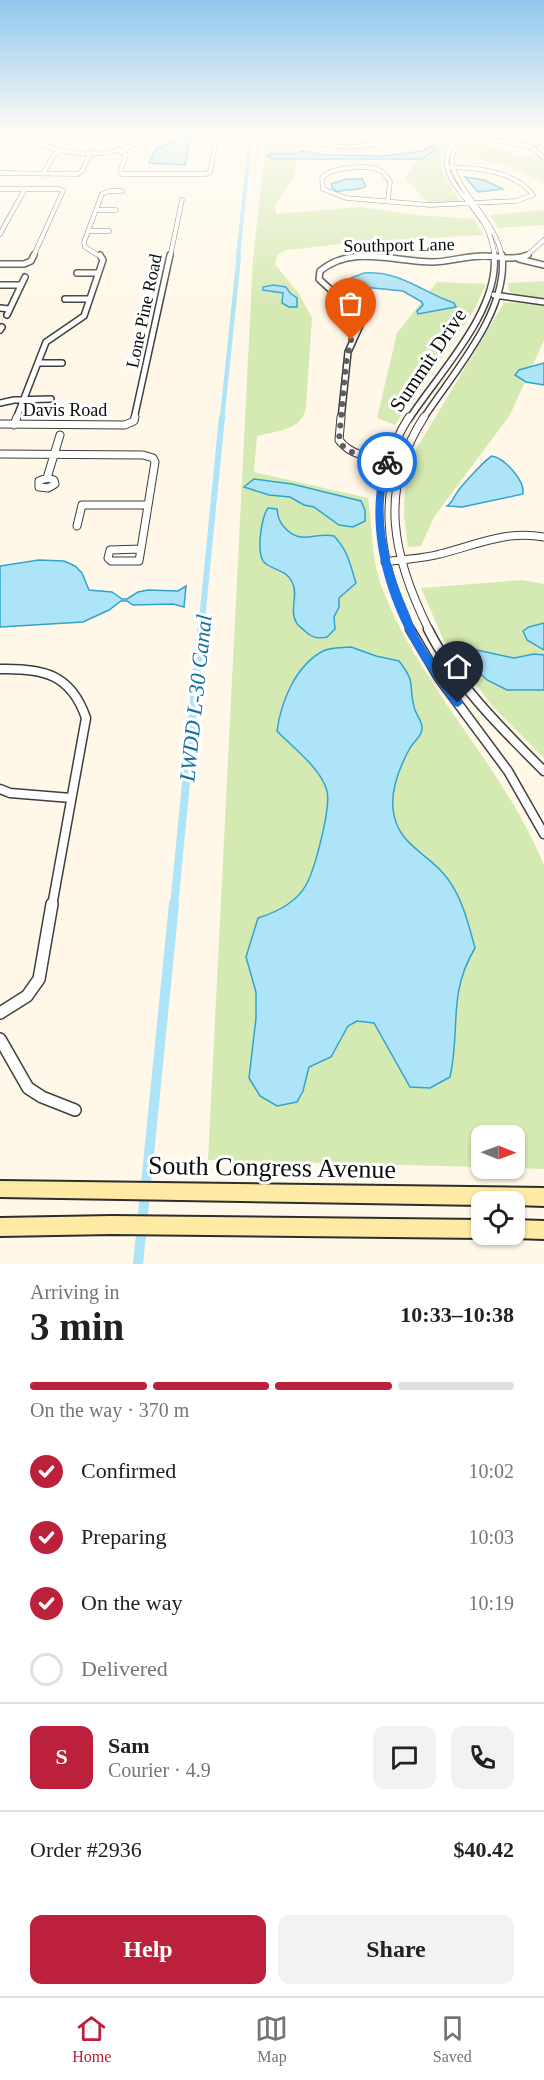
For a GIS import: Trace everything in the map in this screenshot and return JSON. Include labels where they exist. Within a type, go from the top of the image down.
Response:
[{"type":"main road","name":"South Congress Avenue","points":[[0,1189],[544,1197]]},
{"type":"main road","points":[[0,1227],[172,1225],[471,1229]]},
{"type":"main road","points":[[525,1229],[544,1230]]},
{"type":"street","points":[[0,234],[2,226],[24,190]]},
{"type":"street","points":[[0,264],[31,261],[63,191],[61,190]]},
{"type":"street","points":[[325,190],[334,195],[430,205],[526,199],[533,193],[528,190]]},
{"type":"street","points":[[388,200],[389,190]]},
{"type":"street","name":"Summit Drive","points":[[461,190],[494,230],[503,257],[502,277],[490,316],[422,420],[401,461],[394,500],[400,560],[420,615],[457,677],[498,726],[544,771]]},
{"type":"street","points":[[14,424],[46,342],[80,321],[102,257],[84,245],[88,231],[103,193],[122,191]]},
{"type":"street","name":"Lone Pine Road","points":[[129,424],[134,421],[182,200]]},
{"type":"street","name":"Summit Drive","points":[[473,203],[485,226],[495,257],[494,283],[482,310],[402,430],[388,459],[382,476],[379,508],[385,562],[396,598],[416,642],[507,771],[544,834]]},
{"type":"street","points":[[96,210],[116,210]]},
{"type":"street","points":[[88,231],[109,231]]},
{"type":"street","points":[[495,257],[528,256],[534,246],[544,240]]},
{"type":"street","name":"Southport Lane","points":[[401,461],[352,452],[339,440],[348,352],[362,318],[355,303],[323,284],[319,279],[320,271],[333,261],[353,256],[429,262],[470,256],[495,257]]},
{"type":"street","points":[[518,258],[544,265]]},
{"type":"street","points":[[77,273],[98,273]]},
{"type":"street","points":[[7,315],[25,277]]},
{"type":"street","points":[[0,285],[20,285]]},
{"type":"street","points":[[490,294],[544,302]]},
{"type":"street","points":[[65,299],[89,300]]},
{"type":"street","points":[[0,308],[9,309]]},
{"type":"street","points":[[38,363],[62,363]]},
{"type":"street","points":[[0,403],[24,399],[51,399]]},
{"type":"street","name":"Davis Road","points":[[0,424],[129,424]]},
{"type":"street","points":[[47,478],[60,435]]},
{"type":"street","points":[[0,454],[150,456],[155,462],[141,549],[139,561],[111,561],[108,558],[110,550],[141,549]]},
{"type":"street","points":[[77,526],[82,505],[148,505]]},
{"type":"street","points":[[385,562],[437,554],[504,534],[521,533],[544,537]]},
{"type":"street","points":[[0,669],[20,668],[42,671],[61,680],[75,692],[84,708],[86,718],[39,979],[27,996],[0,1013]]},
{"type":"street","points":[[0,789],[10,793],[71,798]]},
{"type":"street","points":[[0,1039],[28,1088],[42,1097],[75,1110]]},
{"type":"green space","points":[[261,190],[285,190],[275,205],[276,214],[359,207],[416,215],[474,219],[483,235],[368,241],[287,250],[278,254],[275,264],[299,294],[312,318],[306,407],[300,421],[294,425],[281,431],[257,436],[254,472],[368,498],[378,577],[398,625],[418,660],[507,794],[544,865],[544,1169],[525,1168],[525,1125],[471,1125],[471,1167],[208,1160],[253,259]]},
{"type":"green space","points":[[416,190],[453,190],[461,202],[428,203]]},
{"type":"green space","points":[[544,210],[544,225],[498,228],[490,215]]},
{"type":"green space","points":[[544,281],[544,298],[516,295],[509,291],[508,283]]},
{"type":"green space","points":[[437,282],[486,284],[473,312],[395,425],[377,418],[397,333]]},
{"type":"green space","points":[[504,303],[544,306],[544,340],[510,415],[434,517],[421,546],[408,547],[404,516],[405,485],[415,451]]},
{"type":"green space","points":[[522,580],[544,584],[544,758],[492,706],[443,639],[421,588]]},
{"type":"water","points":[[364,273],[389,275],[411,283],[454,303],[456,307],[418,314],[417,311],[423,305],[422,302],[403,291],[353,286],[346,282]]},
{"type":"water","points":[[273,285],[286,287],[297,298],[297,307],[289,307],[282,303],[283,293],[263,290],[263,287]]},
{"type":"water","points":[[544,363],[544,385],[526,382],[515,375],[519,370]]},
{"type":"water","points":[[492,456],[513,470],[521,482],[523,494],[462,507],[447,506],[469,478]]},
{"type":"water","points":[[254,479],[292,484],[361,501],[365,510],[365,521],[353,527],[339,525],[314,507],[304,505],[290,497],[269,495],[244,487]]},
{"type":"water","points":[[268,508],[277,509],[281,523],[290,533],[302,537],[334,536],[346,553],[356,583],[339,598],[339,607],[334,617],[335,629],[327,637],[313,637],[298,625],[293,613],[295,592],[292,582],[287,575],[266,564],[263,560],[260,537]]},
{"type":"water","points":[[39,560],[64,561],[75,566],[82,573],[89,590],[112,592],[122,599],[127,599],[138,592],[178,591],[186,586],[184,607],[173,604],[133,605],[127,601],[121,601],[109,610],[83,622],[0,627],[0,566]]},
{"type":"water","points":[[544,623],[544,650],[527,640],[523,631]]},
{"type":"water","points":[[351,647],[399,661],[408,675],[414,707],[422,729],[406,755],[397,777],[393,793],[393,809],[400,831],[406,839],[436,865],[455,890],[475,948],[461,981],[450,1077],[430,1088],[410,1087],[374,1023],[357,1021],[348,1026],[331,1057],[309,1067],[303,1091],[297,1102],[277,1106],[260,1096],[249,1078],[256,1018],[256,992],[246,957],[258,918],[285,906],[297,897],[306,885],[314,866],[328,799],[319,774],[277,731],[282,708],[297,675],[323,651]]},
{"type":"water","points":[[472,649],[514,658],[534,654],[544,655],[544,690],[507,690],[487,680],[463,657]]},
{"type":"waterway","name":"LWDD L-30 Canal","points":[[238,257],[245,190]]},
{"type":"waterway","name":"LWDD L-30 Canal","points":[[222,419],[239,255]]},
{"type":"waterway","name":"LWDD L-30 Canal","points":[[201,630],[222,417]]},
{"type":"waterway","name":"LWDD L-30 Canal","points":[[174,906],[201,629]]},
{"type":"waterway","name":"LWDD L-30 Canal","points":[[138,1264],[174,904]]},
{"type":"way so far","points":[[351,340],[346,363],[340,410],[341,427],[338,438],[340,444],[348,450],[388,459],[387,462]]},
{"type":"route","points":[[387,462],[382,476],[379,508],[388,576],[416,642],[458,703]]}]
